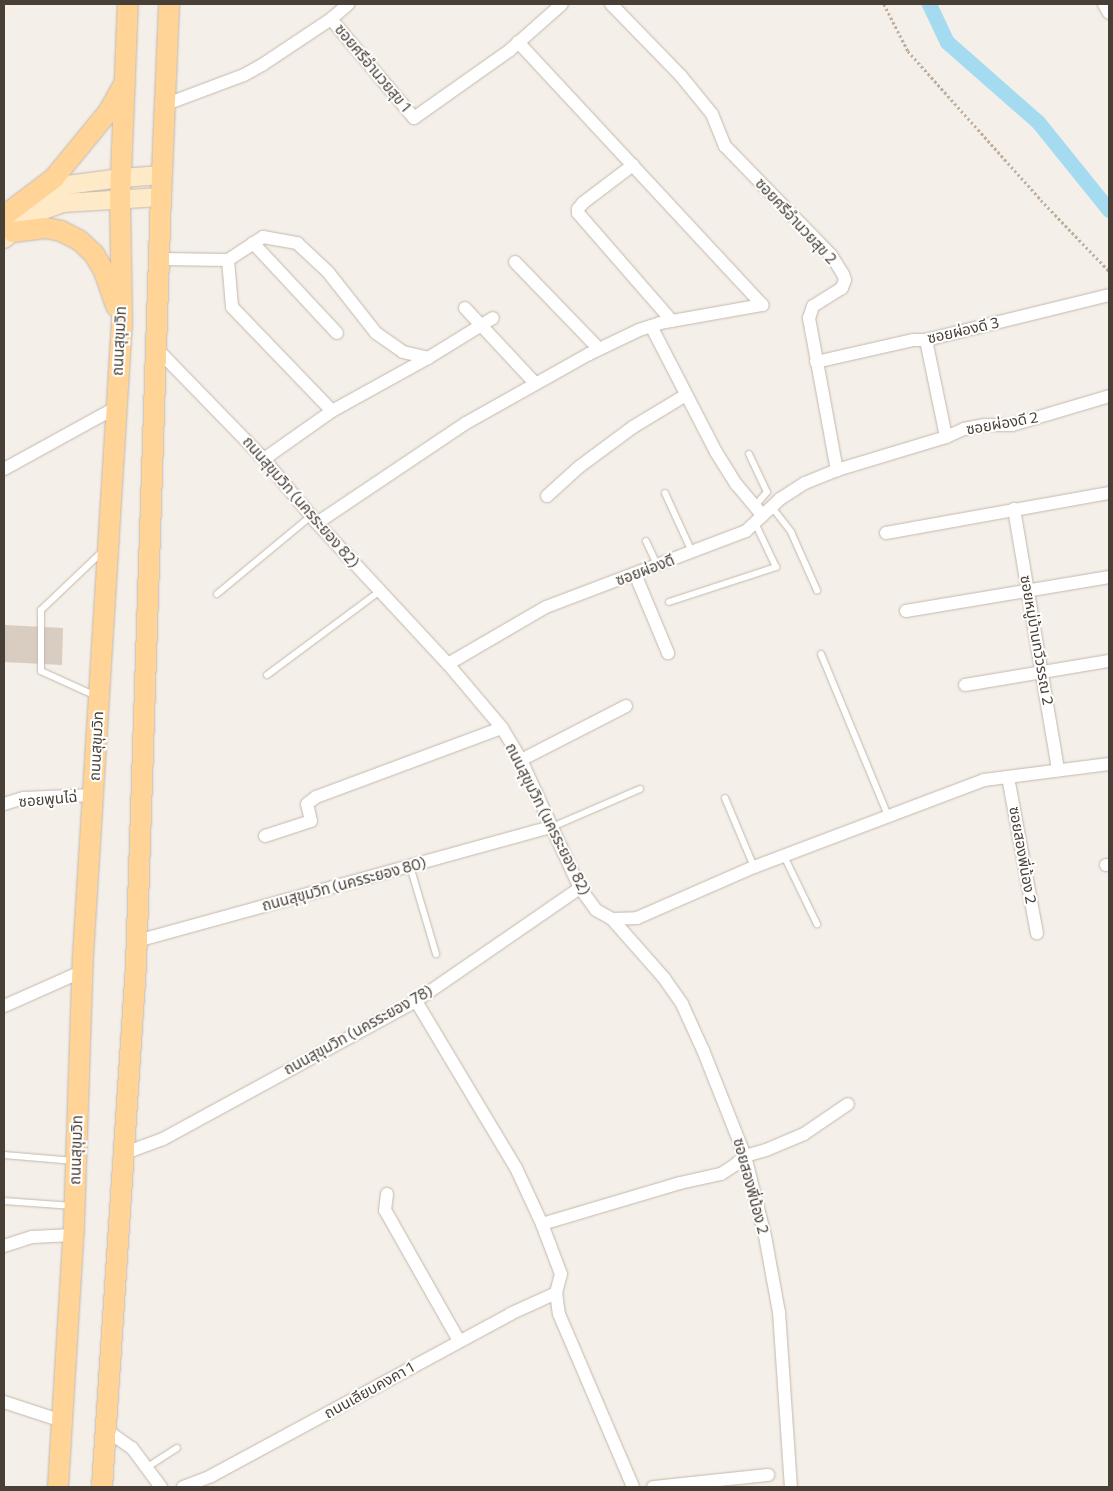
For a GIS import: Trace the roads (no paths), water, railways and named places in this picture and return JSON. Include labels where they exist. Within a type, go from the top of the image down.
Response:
[{"type":"main road","name":"ถนนสุขุมวิท","points":[[58,1487],[73,1235],[83,971],[115,408],[122,322],[120,199],[127,78],[128,4]]},
{"type":"main road","points":[[102,1487],[125,1153],[137,941],[164,105],[169,4]]},
{"type":"main road","points":[[6,226],[54,178],[108,111],[127,78]]},
{"type":"main road","points":[[6,226],[46,228],[61,231],[79,240],[94,254],[104,271],[122,322]]},
{"type":"street","points":[[164,105],[253,70],[331,19],[348,4]]},
{"type":"street","points":[[314,520],[466,423],[535,382],[599,349],[651,326],[762,305],[518,42],[562,4]]},
{"type":"street","name":"ซอยศรีอำนวยสุข 2","points":[[611,4],[681,76],[705,104],[715,120],[725,146],[816,239],[840,268],[845,280],[842,288],[813,306],[809,313],[816,362],[837,470]]},
{"type":"street","points":[[1104,4],[1109,13]]},
{"type":"street","name":"ซอยศรีอำนวยสุข 1","points":[[331,19],[414,118],[518,42]]},
{"type":"street","points":[[633,164],[583,202],[578,209],[578,213],[672,321]]},
{"type":"street","points":[[6,226],[31,198],[58,186],[162,175]]},
{"type":"street","points":[[6,226],[63,203],[161,197]]},
{"type":"street","points":[[159,259],[228,260],[262,237],[297,243],[328,272],[376,333],[404,352],[428,358]]},
{"type":"street","points":[[253,243],[337,332]]},
{"type":"street","points":[[228,260],[232,306],[332,411]]},
{"type":"street","points":[[515,262],[599,349]]},
{"type":"street","name":"ซอยผ่องดี 3","points":[[816,362],[913,340],[926,340],[1109,295]]},
{"type":"street","points":[[465,308],[535,382]]},
{"type":"street","points":[[264,459],[332,411],[428,358],[493,318]]},
{"type":"street","points":[[651,326],[726,469],[761,512]]},
{"type":"street","points":[[926,340],[946,437]]},
{"type":"street","name":"ถนนสุขุมวิท (นครระยอง 82)","points":[[156,348],[264,459],[314,520],[448,664],[502,728],[521,760],[580,888],[596,910],[612,919]]},
{"type":"street","points":[[547,496],[579,467],[633,427],[686,395]]},
{"type":"street","name":"ซอยผ่องดี 2","points":[[837,470],[946,437],[974,426],[1021,423],[1109,396]]},
{"type":"street","points":[[4,469],[115,408]]},
{"type":"street","name":"ซอยผ่องดี","points":[[448,664],[546,607],[746,530],[761,512],[791,491],[837,470]]},
{"type":"street","points":[[886,533],[1109,493]]},
{"type":"street","name":"ซอยหมู่บ้านทวีวรรณ 2","points":[[1014,510],[1043,672],[1058,770]]},
{"type":"street","points":[[634,574],[668,653]]},
{"type":"street","points":[[906,611],[1109,577]]},
{"type":"street","points":[[965,685],[1109,661]]},
{"type":"street","points":[[521,760],[626,706]]},
{"type":"street","points":[[266,836],[311,821],[307,804],[316,797],[502,728]]},
{"type":"street","points":[[612,919],[637,918],[754,867],[984,780],[1109,764]]},
{"type":"street","name":"ซอยสองพี่น้อง 2","points":[[1008,777],[1037,933]]},
{"type":"street","name":"ซอยพูนไฉ่","points":[[4,804],[24,798],[94,795]]},
{"type":"street","name":"ถนนสุขุมวิท (นครระยอง 80)","points":[[137,941],[552,827]]},
{"type":"street","name":"ถนนสุขุมวิท (นครระยอง 78)","points":[[125,1153],[163,1139],[416,1001],[580,888]]},
{"type":"street","name":"ซอยสองพี่น้อง 2","points":[[612,919],[664,978],[686,1011],[745,1156],[765,1236],[779,1312],[791,1487]]},
{"type":"street","points":[[4,1006],[83,971]]},
{"type":"street","points":[[416,1001],[516,1168],[542,1224],[561,1274],[556,1293],[563,1324],[633,1487]]},
{"type":"street","points":[[542,1224],[680,1183],[721,1174],[745,1156],[766,1150],[804,1134],[848,1104]]},
{"type":"street","points":[[387,1194],[385,1210],[459,1341]]},
{"type":"street","points":[[4,1246],[32,1237],[73,1235]]},
{"type":"street","name":"ถนนเลียบคงคา 1","points":[[183,1487],[211,1476],[459,1341],[510,1314],[556,1293]]},
{"type":"street","points":[[4,1402],[62,1421]]},
{"type":"street","points":[[106,1430],[132,1448],[161,1487]]},
{"type":"street","points":[[653,1487],[768,1475]]},
{"type":"lane","points":[[669,602],[776,567],[761,512],[767,492],[749,454]]},
{"type":"lane","points":[[664,493],[692,552]]},
{"type":"lane","points":[[761,512],[791,532],[817,590]]},
{"type":"lane","points":[[216,594],[314,520]]},
{"type":"lane","points":[[646,542],[657,565]]},
{"type":"lane","points":[[99,698],[41,671],[41,610],[108,546]]},
{"type":"lane","points":[[267,675],[380,591]]},
{"type":"lane","points":[[821,654],[888,816]]},
{"type":"lane","points":[[552,827],[640,789]]},
{"type":"lane","points":[[726,798],[754,867]]},
{"type":"lane","points":[[784,856],[817,924]]},
{"type":"lane","points":[[410,866],[436,954]]},
{"type":"lane","points":[[4,1155],[76,1161]]},
{"type":"lane","points":[[4,1201],[74,1206]]},
{"type":"lane","points":[[146,1468],[177,1448]]},
{"type":"waterway","points":[[929,4],[947,42],[1038,122],[1109,210]]}]
